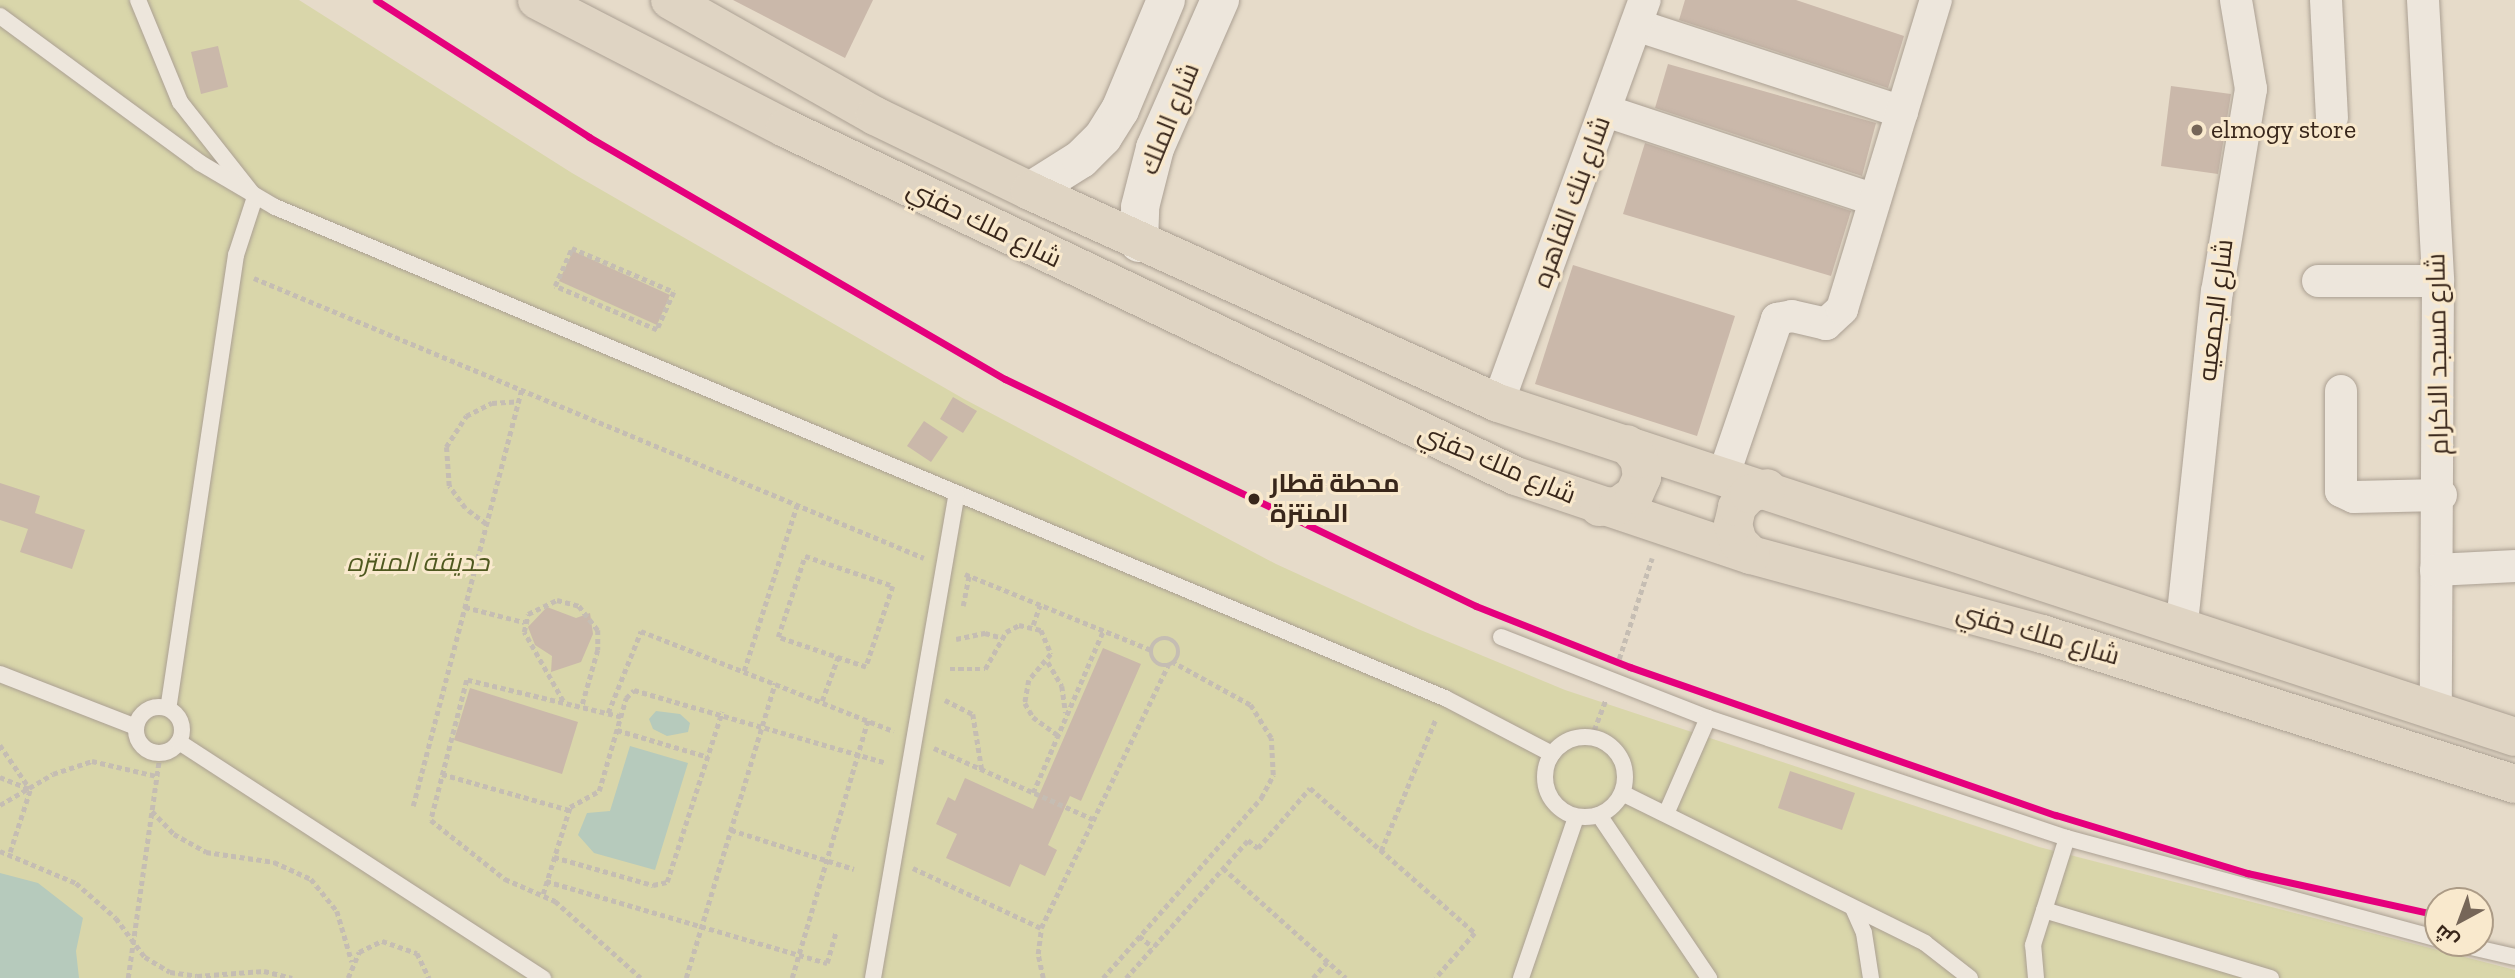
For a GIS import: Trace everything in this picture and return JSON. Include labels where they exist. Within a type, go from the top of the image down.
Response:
[{"type":"highway","name":"شارع ملك حفني","points":[[537,0],[1057,260],[1493,466],[1600,507],[1751,555],[2042,634],[2515,784]]},
{"type":"highway","name":"شارع ملك حفني","points":[[670,0],[863,109],[1030,191],[1139,243],[1498,403],[2182,623],[2515,737]]},
{"type":"highway","points":[[1600,507],[1618,506],[1634,495],[1642,477],[1639,459],[1627,444]]},
{"type":"highway","points":[[1751,555],[1738,542],[1733,525],[1737,507],[1749,494],[1767,488]]},
{"type":"street","name":"شارع الملك","points":[[1030,191],[1081,159],[1103,136],[1120,110],[1166,0]]},
{"type":"street","name":"شارع الملك","points":[[1139,243],[1143,187],[1155,148],[1220,0]]},
{"type":"street","points":[[1724,474],[1777,320],[1792,316],[1826,324],[1836,319],[1936,0]]},
{"type":"street","name":"شارع الجمعيه","points":[[2182,623],[2217,292],[2251,89],[2236,0]]},
{"type":"street","points":[[2326,0],[2332,118]]},
{"type":"street","name":"شارع مسجد الاكرام","points":[[2423,0],[2438,281],[2441,495],[2436,570],[2436,708]]},
{"type":"street","points":[[1640,12],[1902,112]]},
{"type":"street","name":"شارع بنك القاهره","points":[[1498,403],[1640,12]]},
{"type":"street","points":[[1606,111],[1875,200]]},
{"type":"street","points":[[2318,281],[2438,281]]},
{"type":"street","points":[[2341,391],[2341,491],[2354,497],[2441,495]]},
{"type":"street","points":[[2436,570],[2515,566]]},
{"type":"lane","points":[[138,0],[180,102],[255,197]]},
{"type":"lane","points":[[0,16],[255,197],[956,495],[1445,698],[1552,754]]},
{"type":"lane","points":[[0,674],[136,727],[145,748],[160,753],[179,742],[182,726],[168,708],[234,270],[255,197]]},
{"type":"lane","points":[[873,978],[956,495]]},
{"type":"lane","points":[[1501,637],[1708,718],[2067,838],[2424,935]]},
{"type":"lane","points":[[136,727],[147,710],[168,708]]},
{"type":"lane","points":[[1666,814],[1708,718]]},
{"type":"lane","points":[[1591,738],[1609,745],[1622,761],[1622,793],[1599,815],[1576,817],[1557,806],[1546,787],[1552,754],[1568,741],[1591,738]]},
{"type":"lane","points":[[179,742],[543,978]]},
{"type":"lane","points":[[1622,793],[1925,943],[1970,978]]},
{"type":"lane","points":[[1599,815],[1709,978]]},
{"type":"lane","points":[[1521,978],[1576,817]]},
{"type":"lane","points":[[2036,978],[2033,945],[2067,838]]},
{"type":"lane","points":[[1853,908],[1864,933],[1871,978]]},
{"type":"lane","points":[[2044,910],[2271,978]]},
{"type":"lane","points":[[2494,952],[2515,957]]},
{"type":"path","points":[[572,248],[674,292],[657,330],[555,286],[572,248]]},
{"type":"path","points":[[234,270],[1151,650],[1159,664],[1171,664],[1250,705],[1266,726],[1274,763],[1261,797],[1103,978]]},
{"type":"path","points":[[413,806],[521,390]]},
{"type":"path","points":[[486,524],[465,508],[449,486],[446,447],[466,416],[492,403],[518,401]]},
{"type":"path","points":[[744,671],[797,505]]},
{"type":"path","points":[[1591,738],[1662,527]]},
{"type":"path","points":[[805,556],[892,586],[866,667],[838,657],[778,637],[805,556]]},
{"type":"path","points":[[563,702],[528,645],[524,622],[536,607],[557,600],[579,606],[593,620],[598,650],[582,706]]},
{"type":"path","points":[[1034,625],[1040,605]]},
{"type":"path","points":[[465,607],[524,622]]},
{"type":"path","points":[[950,669],[985,669],[996,657],[1002,638],[1019,625],[1034,625],[1051,645],[1048,662],[1029,680],[1025,703],[1033,717],[1058,735]]},
{"type":"path","points":[[608,713],[641,631],[868,719],[1093,820]]},
{"type":"path","points":[[1033,793],[1103,631]]},
{"type":"path","points":[[956,639],[985,633],[1002,638]]},
{"type":"path","points":[[1043,978],[1038,954],[1041,928],[1178,646],[1169,638],[1157,640],[1151,650]]},
{"type":"path","points":[[822,701],[838,657]]},
{"type":"path","points":[[1048,662],[1062,686],[1066,716]]},
{"type":"path","points":[[621,717],[467,680],[431,820],[505,880],[542,894],[641,978]]},
{"type":"path","points":[[686,978],[704,927],[775,683]]},
{"type":"path","points":[[542,894],[569,810],[574,800],[599,791],[621,717],[634,690],[762,723],[908,770]]},
{"type":"path","points":[[1381,851],[1445,698]]},
{"type":"path","points":[[945,700],[973,714],[982,770]]},
{"type":"path","points":[[554,857],[653,885],[667,882],[722,712]]},
{"type":"path","points":[[792,978],[868,719]]},
{"type":"path","points":[[617,730],[708,757]]},
{"type":"path","points":[[0,744],[30,789]]},
{"type":"path","points":[[128,978],[160,753]]},
{"type":"path","points":[[0,805],[72,765],[92,761],[157,776]]},
{"type":"path","points":[[442,774],[569,810]]},
{"type":"path","points":[[0,777],[30,789]]},
{"type":"path","points":[[1126,978],[1248,840],[1258,848],[1310,788],[1475,933],[1436,978]]},
{"type":"path","points":[[9,852],[30,789]]},
{"type":"path","points":[[152,811],[174,834],[205,852],[274,862],[311,879],[337,911],[352,962],[348,978]]},
{"type":"path","points":[[732,830],[854,869]]},
{"type":"path","points":[[0,851],[9,852],[76,883],[157,966],[183,975],[264,971],[292,978]]},
{"type":"path","points":[[893,859],[1041,928]]},
{"type":"path","points":[[1223,868],[1346,978]]},
{"type":"path","points":[[546,881],[827,963],[836,932]]},
{"type":"path","points":[[1139,936],[1153,947]]},
{"type":"path","points":[[352,962],[370,945],[395,941],[417,953],[429,978]]},
{"type":"path","points":[[1313,978],[1327,962]]},
{"type":"green space","name":"حديقة المنتزه","points":[[0,0],[299,0],[572,173],[964,399],[1276,564],[1418,629],[1565,690],[2039,847],[2424,946],[2424,957],[2465,957],[2515,970],[2515,978],[0,978]]},
{"type":"shaded area","points":[[656,711],[680,714],[690,723],[688,732],[667,736],[653,729],[649,719]]},
{"type":"shaded area","points":[[630,746],[688,763],[655,870],[594,853],[578,835],[587,813],[610,811]]},
{"type":"shaded area","points":[[0,873],[38,883],[83,918],[76,951],[79,978],[0,978]]},
{"type":"building","points":[[733,0],[873,0],[845,58]]},
{"type":"building","points":[[1685,0],[1796,0],[1904,36],[1888,88],[1679,20]]},
{"type":"building","points":[[218,46],[228,87],[201,94],[191,52]]},
{"type":"building","points":[[1668,64],[1876,123],[1862,176],[1655,108]]},
{"type":"building","name":"elmogy store","points":[[2171,86],[2231,94],[2218,174],[2161,166]]},
{"type":"building","points":[[1645,143],[1851,211],[1831,276],[1623,214]]},
{"type":"building","points":[[573,251],[670,295],[657,325],[559,281]]},
{"type":"building","points":[[1573,265],[1735,316],[1697,436],[1535,384]]},
{"type":"building","points":[[953,397],[977,411],[963,433],[940,419]]},
{"type":"building","points":[[924,421],[948,437],[931,462],[907,446]]},
{"type":"building","points":[[0,483],[40,496],[35,513],[85,530],[72,569],[20,552],[28,529],[0,520]]},
{"type":"building","points":[[547,607],[576,618],[590,613],[593,634],[581,662],[551,672],[552,656],[535,645],[528,627]]},
{"type":"building","points":[[1103,648],[1141,664],[1081,801],[1070,796],[1048,845],[1057,850],[1045,876],[1020,864],[1010,887],[946,858],[957,834],[936,824],[948,797],[955,801],[965,778],[1033,809]]},
{"type":"building","points":[[470,688],[578,722],[562,774],[454,740]]},
{"type":"building","points":[[1790,771],[1855,793],[1842,830],[1778,808]]},
{"type":"transit line","points":[[376,0],[589,137],[1005,379],[1476,606],[1630,667],[2056,815],[2247,873],[2424,912]]},
{"type":"place","name":"elmogy store","points":[[2197,130]]},
{"type":"place","name":"محطة قطار المنتزة","points":[[1254,499]]}]
